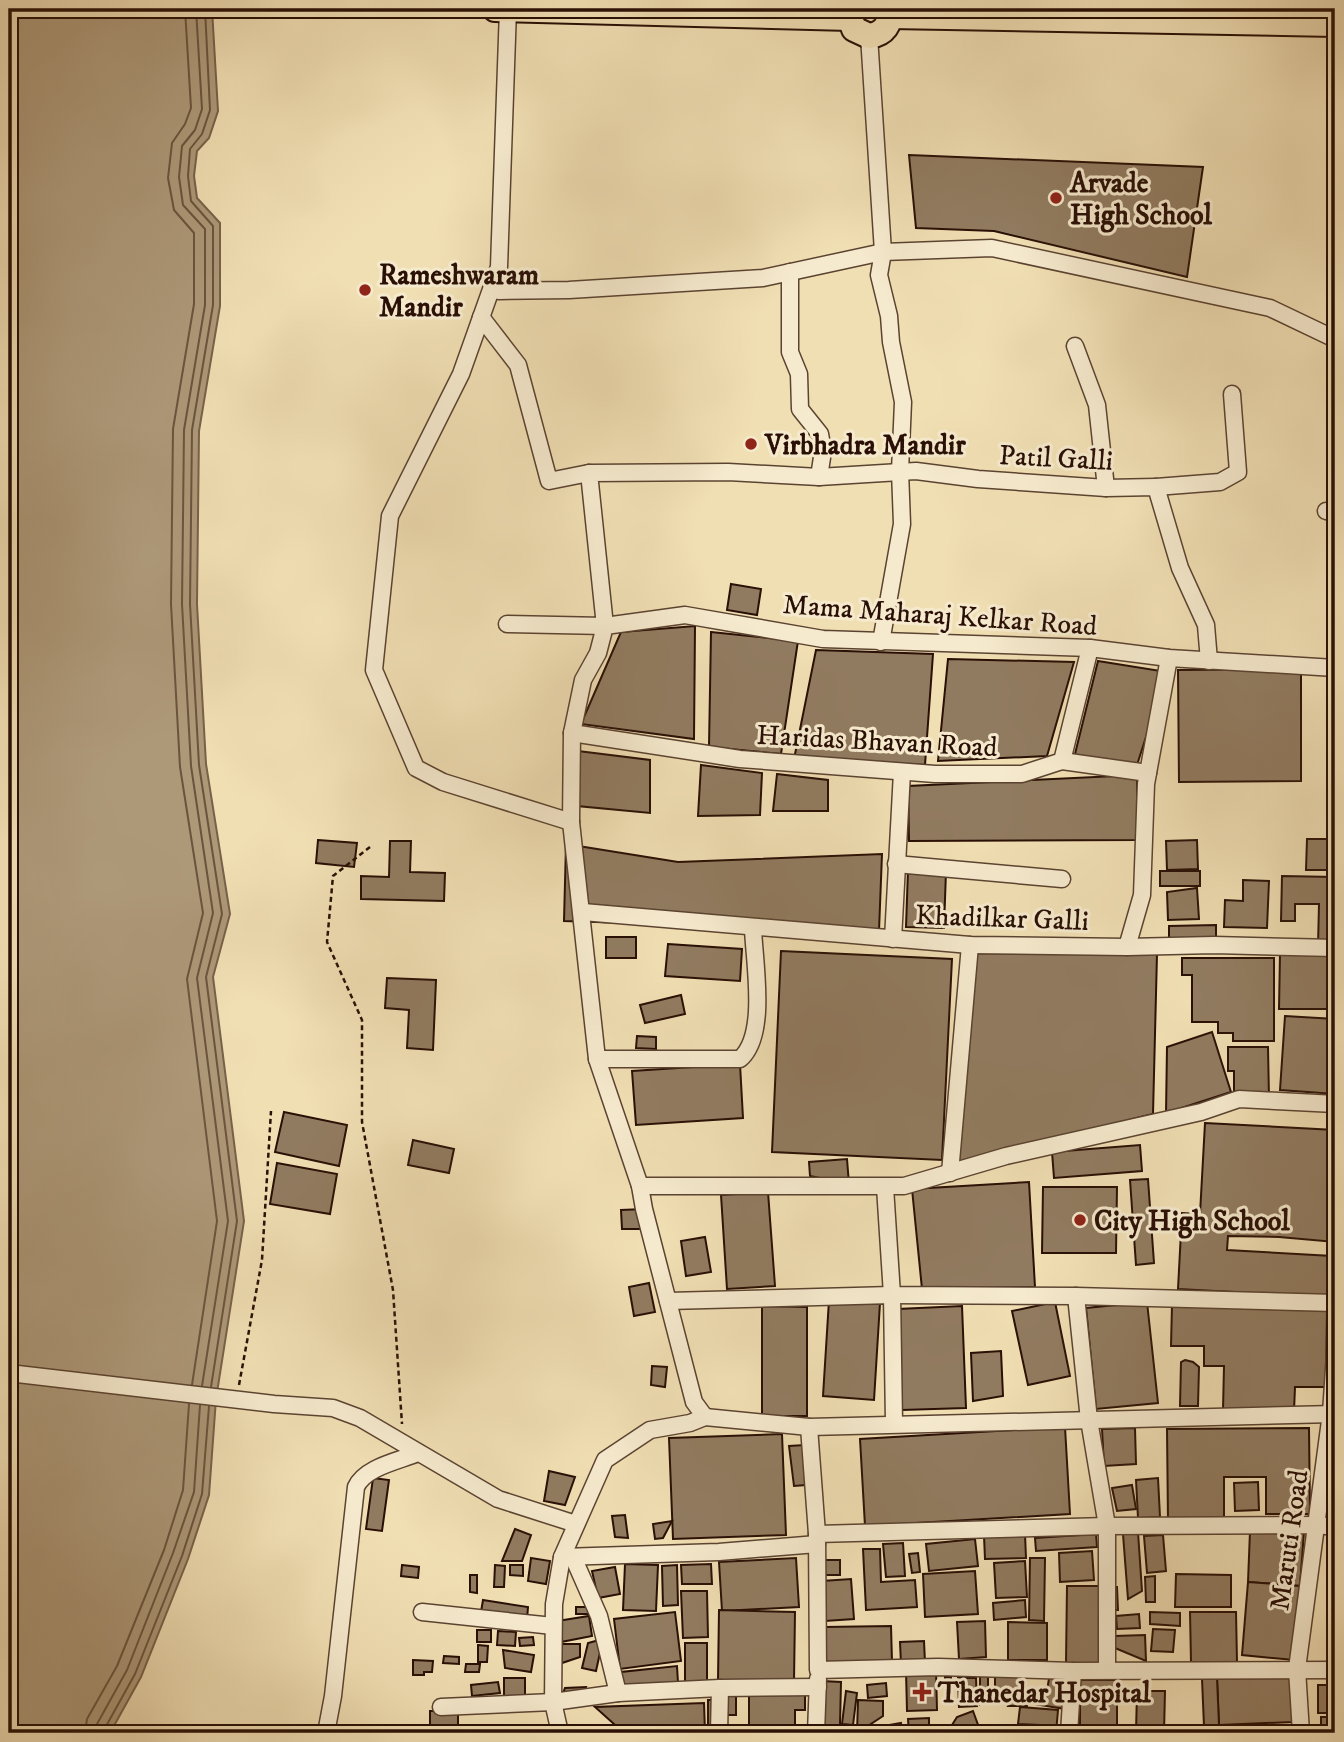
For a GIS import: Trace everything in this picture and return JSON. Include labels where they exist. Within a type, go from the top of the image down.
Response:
[{"type":"highway","points":[[504,9],[851,14],[854,29],[869,36],[881,33],[886,28],[889,12],[1161,15],[1335,24]]},
{"type":"street","points":[[504,9],[499,267],[461,374],[390,516],[374,670],[416,768],[443,782],[571,822]]},
{"type":"street","points":[[869,36],[883,252],[879,275],[904,402],[900,471],[902,524],[881,642]]},
{"type":"street","points":[[492,287],[499,291],[569,290],[763,278],[883,252],[992,248],[1270,308],[1335,339]]},
{"type":"street","points":[[790,272],[790,352],[799,374],[800,409],[820,434],[823,451],[819,477]]},
{"type":"street","name":"Patil Galli","points":[[481,317],[519,365],[549,481],[589,473],[728,472],[819,477],[916,471],[978,479],[1106,488],[1220,482],[1238,472],[1232,394]]},
{"type":"street","points":[[1075,346],[1097,405],[1106,488]]},
{"type":"street","points":[[589,473],[605,626],[598,653],[583,680],[572,733],[571,822],[583,912],[584,946],[597,1059],[640,1186],[694,1402],[705,1417]]},
{"type":"street","points":[[1156,487],[1180,568],[1206,625],[1209,660]]},
{"type":"street","name":"Mama Maharaj Kelkar Road","points":[[507,624],[605,626],[685,615],[823,639],[1090,648],[1169,658],[1335,668]]},
{"type":"street","points":[[1090,648],[1062,761],[1148,773]]},
{"type":"street","name":"Khadilkar Galli","points":[[583,912],[971,945],[1127,947],[1142,895],[1148,773],[1169,658]]},
{"type":"street","name":"Haridas Bhavan Road","points":[[572,733],[740,759],[935,774],[1022,774],[1062,761]]},
{"type":"street","points":[[893,939],[902,772]]},
{"type":"street","points":[[896,864],[1062,879]]},
{"type":"street","points":[[597,1059],[740,1059],[748,1053],[753,1042],[757,1015],[753,928]]},
{"type":"street","points":[[950,1173],[971,945]]},
{"type":"street","points":[[1127,947],[1214,945],[1335,948]]},
{"type":"street","points":[[640,1186],[885,1187],[912,1184],[1006,1156],[1201,1112],[1239,1099],[1335,1104]]},
{"type":"street","points":[[885,1187],[892,1294],[894,1423]]},
{"type":"street","points":[[668,1301],[892,1294],[1335,1303]]},
{"type":"street","points":[[1076,1296],[1089,1420],[1107,1526],[1107,1671]]},
{"type":"street","name":"Maruti Road","points":[[1301,1733],[1297,1669],[1333,1414],[1335,1354]]},
{"type":"street","points":[[9,1373],[275,1404],[334,1408],[360,1418],[498,1499],[576,1524]]},
{"type":"street","points":[[560,1733],[553,1702],[554,1604],[576,1524],[605,1460],[650,1430],[690,1423],[705,1417],[809,1427],[1333,1414]]},
{"type":"street","points":[[809,1427],[817,1539],[816,1733]]},
{"type":"street","points":[[326,1733],[333,1696],[356,1487],[360,1479],[368,1473],[418,1453]]},
{"type":"street","points":[[568,1557],[719,1552],[817,1539],[1107,1526],[1335,1527]]},
{"type":"street","points":[[568,1557],[600,1616],[618,1693]]},
{"type":"street","points":[[422,1612],[553,1626]]},
{"type":"street","points":[[818,1670],[938,1667],[1073,1671],[1335,1670]]},
{"type":"street","points":[[1069,1733],[1073,1671]]},
{"type":"street","points":[[441,1707],[553,1702],[618,1693],[818,1687]]},
{"type":"street","points":[[719,1733],[720,1688]]},
{"type":"path","points":[[370,847],[333,876],[327,942],[362,1020],[362,1122],[393,1290],[402,1431]]},
{"type":"path","points":[[239,1389],[261,1260],[271,1111]]},
{"type":"water","points":[[9,9],[212,9],[218,111],[209,138],[197,151],[194,176],[197,198],[220,223],[220,306],[199,431],[197,604],[206,764],[230,914],[213,977],[244,1221],[216,1399],[209,1495],[188,1559],[141,1677],[110,1733],[9,1733]]},
{"type":"building","name":"Arvade High School","points":[[909,155],[1203,167],[1187,277],[994,231],[916,228]]},
{"type":"building","points":[[731,584],[761,589],[757,615],[727,610]]},
{"type":"building","points":[[695,626],[694,739],[581,724],[621,632]]},
{"type":"building","points":[[711,632],[798,641],[781,754],[709,747]]},
{"type":"building","points":[[816,650],[933,654],[925,765],[794,759]]},
{"type":"building","points":[[948,659],[1074,662],[1047,756],[938,761]]},
{"type":"building","points":[[1098,661],[1167,672],[1136,768],[1074,758]]},
{"type":"building","points":[[1301,669],[1301,781],[1179,782],[1178,670]]},
{"type":"building","points":[[578,751],[650,760],[650,813],[577,806]]},
{"type":"building","points":[[701,765],[762,773],[760,815],[698,816]]},
{"type":"building","points":[[777,774],[828,780],[828,811],[773,811]]},
{"type":"building","points":[[1137,775],[1137,840],[909,841],[908,786]]},
{"type":"building","points":[[1307,839],[1335,839],[1335,870],[1306,870]]},
{"type":"building","points":[[318,840],[357,843],[354,867],[316,863]]},
{"type":"building","points":[[1197,840],[1198,869],[1167,870],[1166,841]]},
{"type":"building","points":[[390,841],[411,841],[410,872],[445,873],[444,901],[361,899],[361,876],[389,877]]},
{"type":"building","points":[[566,844],[678,862],[882,854],[879,931],[564,921]]},
{"type":"building","points":[[908,870],[946,871],[944,928],[906,927]]},
{"type":"building","points":[[1160,871],[1200,871],[1200,886],[1160,886]]},
{"type":"building","points":[[1282,876],[1335,877],[1335,947],[1318,946],[1319,904],[1295,904],[1295,921],[1281,921]]},
{"type":"building","points":[[1243,880],[1269,881],[1267,928],[1224,927],[1225,900],[1243,901]]},
{"type":"building","points":[[1197,888],[1199,919],[1168,920],[1167,892]]},
{"type":"building","points":[[1216,925],[1216,941],[1169,942],[1169,926]]},
{"type":"building","points":[[606,937],[636,937],[636,958],[606,958]]},
{"type":"building","points":[[668,944],[742,949],[740,981],[665,976]]},
{"type":"building","points":[[781,951],[952,959],[942,1160],[772,1152]]},
{"type":"building","points":[[974,953],[1157,954],[1153,1114],[958,1162]]},
{"type":"building","points":[[1280,954],[1335,955],[1335,1009],[1279,1009]]},
{"type":"building","points":[[1182,958],[1274,958],[1274,1041],[1233,1041],[1233,1033],[1218,1033],[1218,1022],[1192,1022],[1192,975],[1182,975]]},
{"type":"building","points":[[387,978],[436,980],[433,1050],[407,1048],[409,1010],[385,1008]]},
{"type":"building","points":[[681,995],[685,1014],[645,1023],[640,1005]]},
{"type":"building","points":[[1285,1016],[1335,1019],[1335,1094],[1280,1090]]},
{"type":"building","points":[[1212,1032],[1231,1092],[1166,1113],[1167,1047]]},
{"type":"building","points":[[637,1036],[656,1037],[656,1049],[636,1048]]},
{"type":"building","points":[[1228,1047],[1268,1047],[1269,1098],[1234,1098],[1234,1071],[1228,1071]]},
{"type":"building","points":[[740,1064],[743,1118],[636,1125],[632,1071]]},
{"type":"building","points":[[284,1112],[347,1125],[339,1166],[275,1152]]},
{"type":"building","points":[[1205,1123],[1335,1130],[1335,1242],[1228,1236],[1227,1250],[1332,1256],[1330,1297],[1178,1289],[1182,1213],[1200,1214]]},
{"type":"building","points":[[413,1140],[454,1149],[449,1173],[408,1165]]},
{"type":"building","points":[[1140,1145],[1142,1171],[1054,1178],[1052,1152]]},
{"type":"building","points":[[847,1159],[849,1184],[810,1176],[809,1162]]},
{"type":"building","points":[[277,1163],[337,1174],[330,1214],[270,1204]]},
{"type":"building","points":[[1148,1179],[1154,1263],[1136,1265],[1130,1180]]},
{"type":"building","points":[[1029,1182],[1035,1287],[922,1289],[912,1189]]},
{"type":"building","name":"City High School","points":[[1043,1187],[1117,1187],[1116,1253],[1042,1253]]},
{"type":"building","points":[[768,1192],[775,1286],[727,1289],[721,1195]]},
{"type":"building","points":[[644,1209],[644,1229],[622,1229],[621,1210]]},
{"type":"building","points":[[705,1237],[711,1272],[686,1276],[681,1241]]},
{"type":"building","points":[[649,1283],[655,1312],[634,1316],[629,1287]]},
{"type":"building","points":[[829,1300],[880,1303],[874,1400],[823,1396]]},
{"type":"building","points":[[1055,1302],[1070,1376],[1028,1385],[1012,1311]]},
{"type":"building","points":[[1147,1302],[1158,1403],[1096,1409],[1086,1308]]},
{"type":"building","points":[[1172,1305],[1327,1307],[1326,1387],[1295,1387],[1294,1411],[1223,1410],[1224,1366],[1204,1366],[1204,1346],[1171,1346]]},
{"type":"building","points":[[762,1306],[807,1307],[807,1416],[762,1416]]},
{"type":"building","points":[[962,1306],[966,1408],[902,1410],[898,1309]]},
{"type":"building","points":[[1001,1351],[1003,1396],[973,1401],[971,1353]]},
{"type":"building","points":[[1185,1360],[1199,1367],[1198,1406],[1180,1406],[1181,1362]]},
{"type":"building","points":[[652,1366],[667,1367],[665,1387],[651,1385]]},
{"type":"building","points":[[1065,1427],[1070,1514],[865,1526],[860,1439]]},
{"type":"building","points":[[1135,1428],[1136,1464],[1104,1466],[1102,1429]]},
{"type":"building","points":[[1309,1428],[1310,1514],[1266,1514],[1266,1477],[1224,1477],[1224,1521],[1168,1521],[1167,1429]]},
{"type":"building","points":[[782,1434],[786,1535],[673,1539],[669,1438]]},
{"type":"building","points":[[805,1445],[806,1485],[794,1486],[789,1446]]},
{"type":"building","points":[[549,1471],[575,1477],[565,1505],[544,1501]]},
{"type":"building","points":[[373,1478],[389,1480],[382,1531],[366,1529]]},
{"type":"building","points":[[1158,1478],[1160,1517],[1138,1518],[1136,1480]]},
{"type":"building","points":[[1258,1482],[1259,1510],[1235,1511],[1234,1483]]},
{"type":"building","points":[[1132,1485],[1136,1509],[1117,1511],[1112,1488]]},
{"type":"building","points":[[625,1515],[628,1538],[615,1537],[612,1516]]},
{"type":"building","points":[[672,1521],[663,1538],[655,1539],[653,1524]]},
{"type":"building","points":[[515,1529],[531,1535],[522,1561],[502,1561]]},
{"type":"building","points":[[1250,1531],[1304,1532],[1300,1586],[1248,1582]]},
{"type":"building","points":[[1138,1532],[1142,1591],[1128,1599],[1123,1534]]},
{"type":"building","points":[[1025,1534],[1026,1558],[985,1559],[984,1536]]},
{"type":"building","points":[[1096,1534],[1097,1547],[1036,1551],[1035,1538]]},
{"type":"building","points":[[1163,1535],[1166,1571],[1147,1573],[1144,1536]]},
{"type":"building","points":[[975,1539],[978,1566],[929,1571],[926,1544]]},
{"type":"building","points":[[903,1543],[905,1576],[886,1577],[883,1544]]},
{"type":"building","points":[[863,1549],[880,1549],[881,1582],[915,1580],[917,1607],[866,1610]]},
{"type":"building","points":[[1092,1551],[1094,1580],[1060,1582],[1059,1553]]},
{"type":"building","points":[[918,1553],[920,1572],[912,1573],[909,1554]]},
{"type":"building","points":[[531,1558],[550,1561],[546,1584],[528,1581]]},
{"type":"building","points":[[796,1558],[799,1607],[722,1611],[719,1562]]},
{"type":"building","points":[[1030,1558],[1045,1558],[1044,1621],[1029,1620]]},
{"type":"building","points":[[822,1560],[840,1560],[840,1575],[822,1575]]},
{"type":"building","points":[[1025,1561],[1027,1597],[996,1598],[994,1563]]},
{"type":"building","points":[[625,1564],[658,1565],[656,1611],[623,1610]]},
{"type":"building","points":[[711,1564],[712,1584],[682,1584],[681,1565]]},
{"type":"building","points":[[402,1565],[419,1567],[418,1578],[401,1576]]},
{"type":"building","points":[[495,1565],[505,1566],[504,1587],[494,1587]]},
{"type":"building","points":[[510,1565],[523,1565],[523,1576],[510,1575]]},
{"type":"building","points":[[677,1565],[678,1605],[663,1606],[662,1566]]},
{"type":"building","points":[[615,1567],[620,1594],[598,1598],[592,1571]]},
{"type":"building","points":[[975,1571],[978,1614],[925,1617],[923,1574]]},
{"type":"building","points":[[1176,1574],[1231,1575],[1231,1607],[1175,1607]]},
{"type":"building","points":[[470,1575],[477,1575],[477,1593],[470,1592]]},
{"type":"building","points":[[1155,1576],[1155,1602],[1146,1602],[1145,1577]]},
{"type":"building","points":[[851,1579],[854,1619],[825,1621],[822,1581]]},
{"type":"building","points":[[1248,1582],[1300,1586],[1294,1660],[1242,1655]]},
{"type":"building","points":[[1067,1586],[1101,1586],[1100,1664],[1066,1663]]},
{"type":"building","points":[[1111,1587],[1117,1587],[1118,1610],[1112,1610]]},
{"type":"building","points":[[681,1591],[707,1591],[708,1637],[683,1638]]},
{"type":"building","points":[[483,1600],[528,1607],[527,1619],[481,1612]]},
{"type":"building","points":[[1025,1600],[1026,1617],[994,1620],[993,1603]]},
{"type":"building","points":[[576,1607],[591,1607],[591,1614],[576,1614]]},
{"type":"building","points":[[719,1610],[795,1612],[794,1681],[718,1680]]},
{"type":"building","points":[[675,1612],[681,1661],[620,1669],[614,1619]]},
{"type":"building","points":[[1150,1612],[1180,1613],[1180,1626],[1150,1624]]},
{"type":"building","points":[[1190,1612],[1236,1612],[1237,1662],[1191,1662]]},
{"type":"building","points":[[1139,1614],[1140,1628],[1117,1629],[1116,1616]]},
{"type":"building","points":[[589,1616],[592,1636],[561,1642],[557,1621]]},
{"type":"building","points":[[985,1621],[986,1657],[959,1659],[957,1622]]},
{"type":"building","points":[[1008,1622],[1047,1623],[1047,1660],[1008,1660]]},
{"type":"building","points":[[891,1626],[892,1662],[825,1662],[824,1627]]},
{"type":"building","points":[[1153,1629],[1175,1630],[1173,1652],[1151,1651]]},
{"type":"building","points":[[477,1630],[491,1630],[491,1642],[477,1642]]},
{"type":"building","points":[[498,1631],[516,1632],[515,1646],[497,1645]]},
{"type":"building","points":[[1145,1635],[1146,1661],[1115,1648],[1115,1636]]},
{"type":"building","points":[[533,1637],[534,1645],[520,1646],[519,1638]]},
{"type":"building","points":[[603,1639],[596,1671],[582,1668],[588,1643]]},
{"type":"building","points":[[924,1641],[925,1663],[901,1664],[900,1642]]},
{"type":"building","points":[[685,1643],[707,1643],[707,1683],[685,1683]]},
{"type":"building","points":[[556,1644],[580,1644],[580,1657],[556,1665]]},
{"type":"building","points":[[478,1645],[488,1646],[487,1662],[478,1662]]},
{"type":"building","points":[[503,1650],[534,1655],[531,1672],[505,1668]]},
{"type":"building","points":[[444,1656],[459,1657],[459,1664],[443,1663]]},
{"type":"building","points":[[413,1660],[433,1661],[432,1672],[413,1675]]},
{"type":"building","points":[[466,1664],[480,1664],[479,1672],[465,1672]]},
{"type":"building","points":[[677,1666],[678,1683],[623,1689],[621,1672]]},
{"type":"building","points":[[936,1670],[937,1710],[907,1711],[906,1671]]},
{"type":"building","points":[[1050,1673],[1070,1677],[1065,1709],[1034,1704],[1036,1694],[1046,1696]]},
{"type":"building","points":[[980,1675],[988,1675],[988,1699],[980,1704]]},
{"type":"building","points":[[995,1675],[1025,1676],[1025,1694],[995,1693]]},
{"type":"building","points":[[1291,1675],[1293,1722],[1219,1725],[1217,1678]]},
{"type":"building","points":[[945,1677],[951,1677],[951,1696],[945,1696]]},
{"type":"building","points":[[504,1678],[525,1678],[525,1699],[504,1699]]},
{"type":"building","points":[[958,1678],[976,1678],[977,1706],[959,1707]]},
{"type":"building","points":[[1217,1678],[1219,1725],[1204,1726],[1202,1679]]},
{"type":"building","points":[[1080,1680],[1117,1680],[1117,1733],[1080,1733]]},
{"type":"building","points":[[822,1681],[841,1682],[840,1725],[821,1725]]},
{"type":"building","points":[[498,1682],[500,1693],[472,1696],[471,1685]]},
{"type":"building","points":[[886,1683],[887,1696],[868,1698],[867,1685]]},
{"type":"building","points":[[1318,1685],[1335,1685],[1335,1713],[1318,1713]]},
{"type":"building","points":[[586,1687],[583,1695],[562,1696],[565,1688]]},
{"type":"building","points":[[749,1689],[805,1690],[805,1710],[795,1710],[795,1733],[749,1733]]},
{"type":"building","points":[[846,1691],[857,1693],[853,1725],[842,1724]]},
{"type":"building","points":[[1137,1691],[1165,1691],[1164,1733],[1136,1733]]},
{"type":"building","points":[[723,1694],[736,1694],[736,1715],[724,1715]]},
{"type":"building","points":[[1012,1696],[1028,1696],[1027,1706],[1008,1706]]},
{"type":"building","points":[[708,1700],[713,1700],[712,1733],[708,1733]]},
{"type":"building","points":[[858,1700],[883,1701],[883,1716],[857,1733]]},
{"type":"building","points":[[704,1703],[705,1733],[624,1733],[595,1707]]},
{"type":"building","points":[[1020,1707],[1058,1710],[1056,1733],[1038,1733],[1039,1725],[1018,1724]]},
{"type":"building","points":[[430,1711],[458,1711],[458,1733],[430,1733]]},
{"type":"building","points":[[973,1711],[981,1733],[937,1733],[937,1725],[952,1725],[957,1717]]},
{"type":"building","points":[[1321,1717],[1335,1717],[1335,1733],[1321,1733]]},
{"type":"building","points":[[929,1718],[929,1733],[909,1733],[908,1719]]},
{"type":"building","points":[[901,1723],[902,1733],[873,1733],[872,1728]]},
{"type":"building","points":[[1175,1726],[1184,1726],[1184,1733],[1175,1733]]},
{"type":"place","name":"Arvade High School","points":[[1056,198]]},
{"type":"place","name":"Rameshwaram Mandir","points":[[365,290]]},
{"type":"place","name":"Virbhadra Mandir","points":[[751,444]]},
{"type":"place","name":"City High School","points":[[1080,1220]]},
{"type":"place","name":"Thanedar Hospital","points":[[922,1692]]}]
